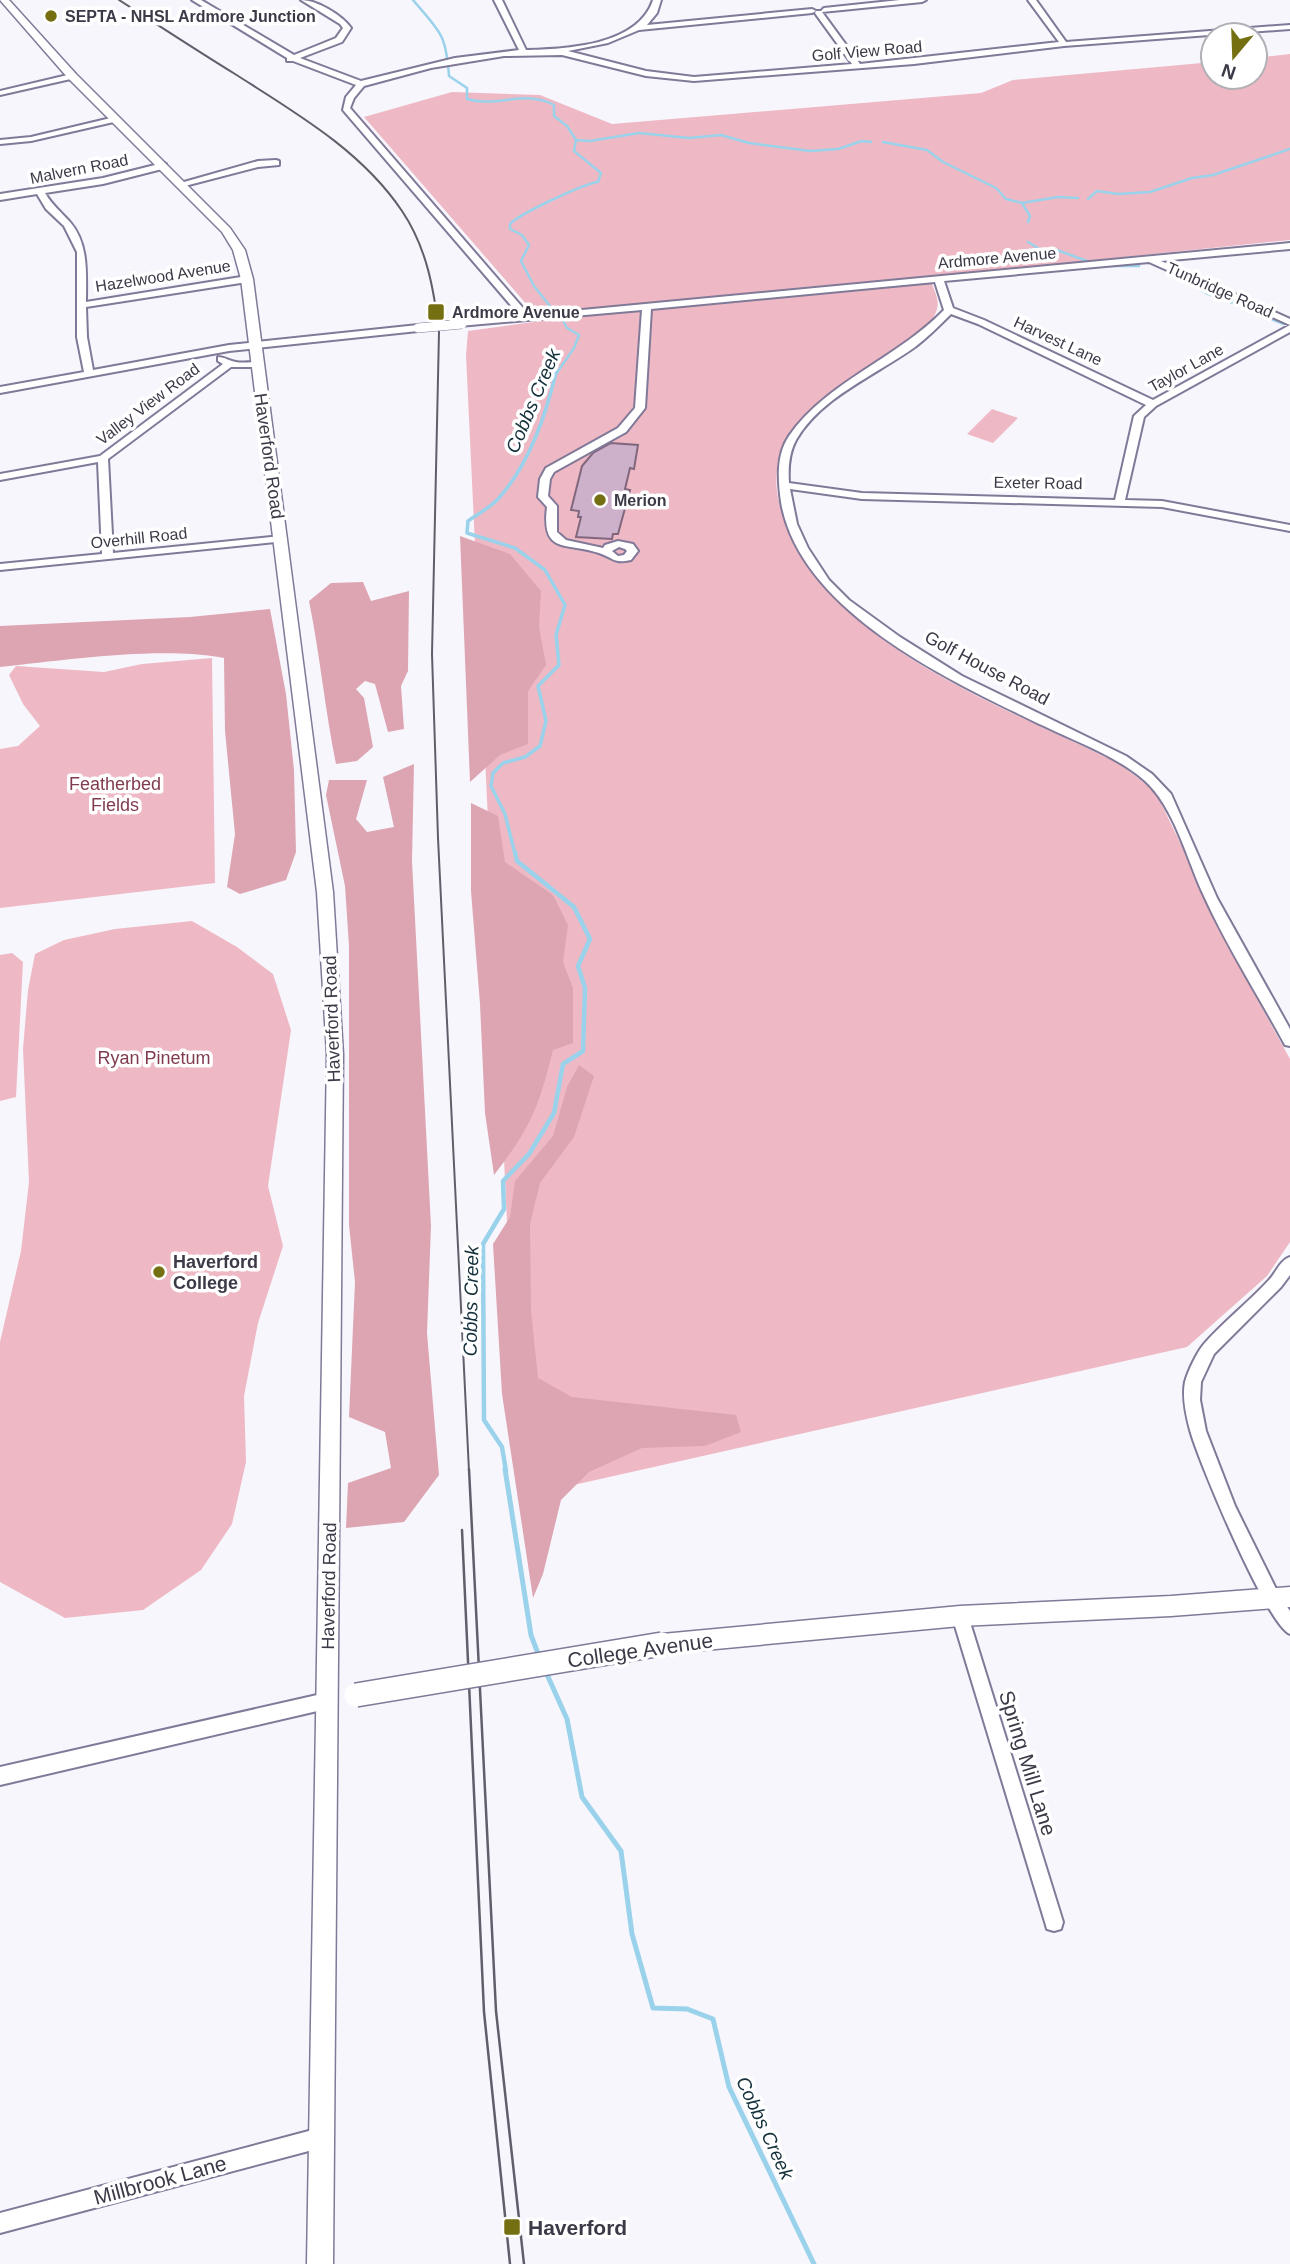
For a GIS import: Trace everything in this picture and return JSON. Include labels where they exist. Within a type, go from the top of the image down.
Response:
[{"type":"main road","name":"Haverford Road","points":[[4,0],[72,76],[226,230],[239,250],[247,279],[325,892],[335,1054],[320,2264]]},
{"type":"main road","name":"College Avenue","points":[[326,1701],[662,1644],[960,1616],[1281,1599]]},
{"type":"street","points":[[196,0],[290,59],[329,76],[360,84],[346,108],[526,318]]},
{"type":"street","points":[[290,59],[339,40],[347,28],[343,22],[305,0]]},
{"type":"street","points":[[638,28],[656,11],[657,0]]},
{"type":"street","points":[[810,0],[858,66]]},
{"type":"street","points":[[552,52],[591,44],[638,28],[922,0]]},
{"type":"street","points":[[1032,0],[1063,44]]},
{"type":"street","points":[[501,1],[524,53]]},
{"type":"street","points":[[648,20],[661,26]]},
{"type":"street","name":"Golf View Road","points":[[360,84],[445,64],[524,53],[552,52],[584,57],[660,77],[694,79],[858,66],[1063,44],[1290,27]]},
{"type":"street","points":[[584,57],[591,44]]},
{"type":"street","points":[[0,93],[72,76]]},
{"type":"street","points":[[0,142],[31,139],[115,119]]},
{"type":"street","points":[[181,184],[258,164],[276,163]]},
{"type":"street","name":"Malvern Road","points":[[0,197],[103,181],[163,166]]},
{"type":"street","points":[[40,192],[49,207],[68,225],[81,251],[82,337],[89,374]]},
{"type":"street","name":"Ardmore Avenue","points":[[0,390],[254,345],[1290,246]]},
{"type":"street","name":"Tunbridge Road","points":[[1150,259],[1290,322]]},
{"type":"street","name":"Hazelwood Avenue","points":[[83,305],[247,279]]},
{"type":"street","points":[[939,279],[949,310]]},
{"type":"street","points":[[607,551],[573,547],[551,534],[549,523],[552,506],[543,497],[545,479],[559,462],[574,458],[622,430],[640,408],[647,307]]},
{"type":"street","name":"Harvest Lane","points":[[949,310],[981,322],[1153,404]]},
{"type":"street","name":"Golf House Road","points":[[949,310],[933,329],[804,422],[791,440],[783,463],[784,485],[787,511],[803,550],[834,592],[926,661],[1122,759],[1148,777],[1167,797],[1191,858],[1211,898],[1290,1041]]},
{"type":"street","name":"Taylor Lane","points":[[1120,501],[1139,416],[1153,404],[1290,328]]},
{"type":"street","points":[[218,350],[221,358],[229,364],[256,364]]},
{"type":"street","name":"Valley View Road","points":[[0,477],[103,458],[229,364]]},
{"type":"street","points":[[103,458],[108,557]]},
{"type":"street","name":"Exeter Road","points":[[784,485],[862,496],[1162,504],[1290,528]]},
{"type":"street","name":"Overhill Road","points":[[0,566],[281,539]]},
{"type":"street","points":[[1290,1263],[1276,1283],[1208,1350],[1193,1382],[1192,1400],[1199,1431],[1228,1508],[1281,1599],[1290,1626]]},
{"type":"street","name":"Spring Mill Lane","points":[[960,1616],[1054,1923]]},
{"type":"street","name":"College Avenue","points":[[0,1776],[326,1701]]},
{"type":"street","name":"Millbrook Lane","points":[[0,2222],[320,2138]]},
{"type":"green space","points":[[1290,54],[1290,240],[929,277],[938,305],[930,322],[800,421],[783,451],[776,478],[780,507],[801,553],[829,592],[858,620],[926,668],[964,689],[1116,762],[1157,795],[1246,979],[1290,1059],[1290,1242],[1267,1276],[1187,1347],[520,1497],[466,355],[468,331],[541,321],[364,117],[452,92],[540,95],[612,124],[981,93],[1013,80],[1199,63],[1199,91],[1269,91],[1269,56]]},
{"type":"green space","points":[[992,409],[1018,418],[993,443],[967,434]]},
{"type":"green space","name":"Featherbed Fields","points":[[212,658],[215,883],[0,908],[0,749],[18,746],[40,726],[23,704],[9,675],[16,666],[104,672],[142,664]]},
{"type":"green space","name":"Ryan Pinetum","points":[[192,921],[237,947],[273,974],[291,1030],[268,1186],[283,1246],[258,1323],[244,1396],[246,1462],[232,1524],[201,1570],[143,1610],[65,1618],[0,1582],[0,1342],[21,1251],[29,1182],[23,1049],[28,990],[35,954],[64,940],[115,929]]},
{"type":"green space","points":[[12,953],[23,962],[16,1097],[0,1101],[0,955]]},
{"type":"shaded area","points":[[460,536],[510,554],[541,591],[539,627],[546,665],[528,691],[528,744],[500,755],[470,782]]},
{"type":"shaded area","points":[[363,582],[371,601],[409,591],[408,671],[401,686],[404,729],[388,732],[375,684],[365,681],[356,689],[364,698],[373,747],[357,761],[336,764],[309,601],[331,583]]},
{"type":"shaded area","points":[[270,609],[286,694],[294,770],[296,852],[286,880],[240,894],[227,887],[235,834],[225,731],[224,658],[171,653],[142,654],[0,667],[0,626],[190,617]]},
{"type":"shaded area","points":[[414,764],[412,861],[431,1226],[427,1333],[439,1475],[404,1522],[346,1528],[348,1483],[391,1468],[385,1432],[349,1417],[355,1282],[349,1225],[349,946],[345,886],[326,795],[329,780],[367,780],[356,819],[367,832],[394,827],[383,777]]},
{"type":"shaded area","points":[[471,803],[498,816],[505,862],[553,895],[568,925],[563,962],[573,988],[573,1043],[553,1050],[532,1117],[494,1175],[485,1113],[471,891]]},
{"type":"shaded area","points":[[579,1065],[594,1076],[574,1137],[540,1183],[530,1224],[531,1310],[538,1378],[572,1397],[736,1415],[741,1432],[705,1446],[642,1448],[589,1472],[561,1500],[543,1574],[533,1598],[502,1394],[493,1244],[510,1217],[515,1181],[553,1136],[567,1087]]},
{"type":"building","name":"Merion","points":[[611,443],[638,445],[634,469],[630,468],[625,489],[630,490],[618,534],[613,534],[612,539],[576,537],[581,517],[578,517],[579,511],[571,510],[582,466],[593,453]]},
{"type":"waterway","name":"Cobbs Creek","points":[[413,0],[440,34],[446,50],[449,76],[467,88],[467,99],[489,101],[522,98],[554,105],[554,116],[567,126],[576,140]]},
{"type":"waterway","points":[[576,140],[590,141],[639,133],[689,138],[721,135],[749,143],[810,151],[838,149],[862,141],[871,142]]},
{"type":"waterway","name":"Cobbs Creek","points":[[553,310],[534,286],[521,261],[529,245],[522,235],[510,229],[510,224],[552,200],[598,182],[601,173],[574,151],[576,140]]},
{"type":"waterway","points":[[883,142],[927,150],[943,162],[996,188],[1006,199],[1022,203]]},
{"type":"waterway","points":[[1088,199],[1097,191],[1118,194],[1150,192],[1192,178],[1213,175],[1290,149]]},
{"type":"waterway","points":[[1022,203],[1058,197],[1078,198]]},
{"type":"waterway","points":[[1022,203],[1030,216],[1028,222]]},
{"type":"waterway","points":[[1028,242],[1041,250],[1054,249],[1087,261]]},
{"type":"waterway","points":[[1104,266],[1139,266]]},
{"type":"waterway","points":[[1174,275],[1208,294],[1233,303]]},
{"type":"waterway","points":[[1243,308],[1284,324]]},
{"type":"waterway","name":"Cobbs Creek","points":[[556,374],[574,348],[579,335],[567,328],[562,319]]},
{"type":"waterway","name":"Cobbs Creek","points":[[515,854],[505,814],[491,786],[493,773],[503,763],[525,757],[540,746],[546,721],[538,686],[559,665],[556,635],[565,605],[545,570],[515,548],[467,533],[468,521],[496,501],[510,485],[528,455],[556,372]]},
{"type":"waterway","name":"Cobbs Creek","points":[[506,1471],[502,1447],[484,1420],[483,1244],[504,1209],[503,1181],[529,1154],[554,1113],[563,1064],[583,1051],[585,988],[578,966],[590,939],[574,907],[517,861],[515,852]]},
{"type":"waterway","name":"Cobbs Creek","points":[[505,1469],[531,1635],[540,1659]]},
{"type":"waterway","name":"Cobbs Creek","points":[[545,1670],[567,1719],[582,1797],[621,1851],[632,1934],[653,2008],[687,2009],[713,2019],[729,2087],[814,2264]]},
{"type":"tram line","points":[[119,0],[281,103],[326,135],[368,170],[386,189],[411,225],[432,285],[439,332],[432,654],[438,838],[469,1471]]},
{"type":"tram line","points":[[469,1469],[496,2011],[524,2264]]},
{"type":"tram line","points":[[462,1530],[484,2012],[510,2264]]},
{"type":"place","name":"SEPTA - NHSL Ardmore Junction","points":[[51,16]]},
{"type":"place","name":"Ardmore Avenue","points":[[436,312]]},
{"type":"place","name":"Merion","points":[[600,500]]},
{"type":"place","name":"Haverford College","points":[[159,1272]]},
{"type":"place","name":"Haverford","points":[[512,2227]]}]
